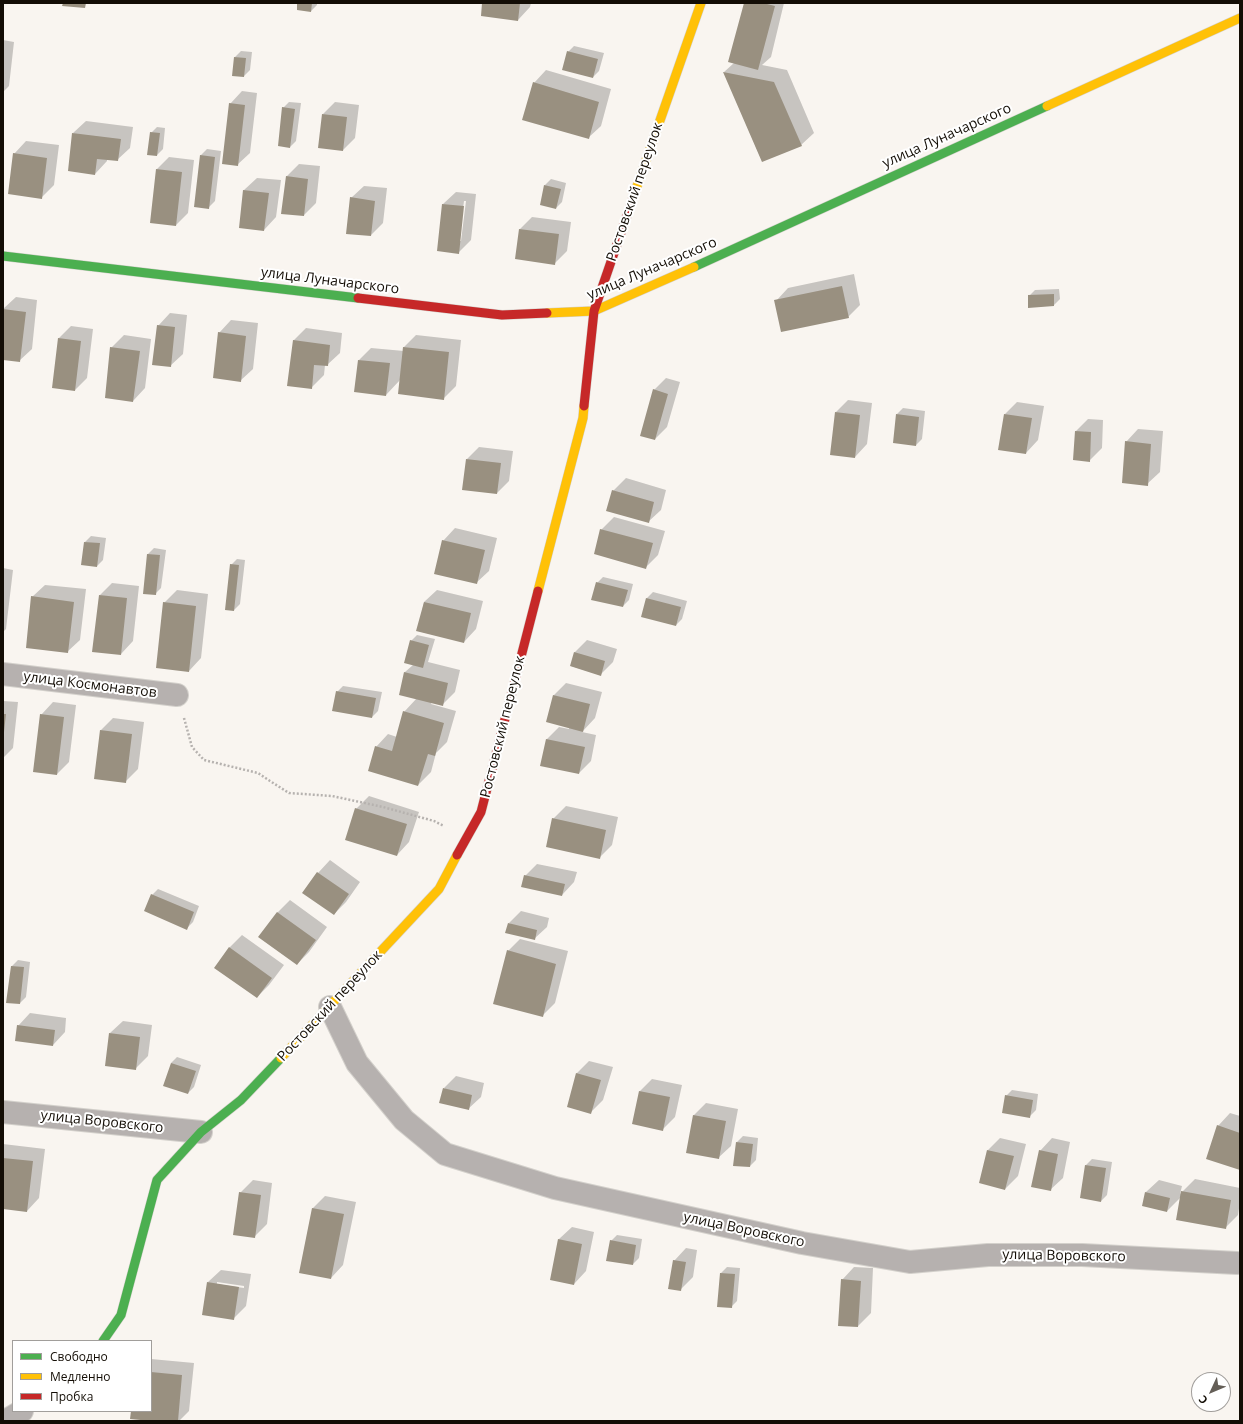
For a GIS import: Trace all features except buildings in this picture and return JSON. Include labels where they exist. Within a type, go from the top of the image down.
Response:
[{"type":"street","name":"Ростовский переулок","points":[[104,1340],[121,1315],[157,1180],[201,1132],[241,1100],[439,890],[481,812],[583,418],[594,311],[701,3]]},
{"type":"street","name":"улица Луначарского","points":[[3,256],[502,315],[594,311],[1240,18]]},
{"type":"street","name":"улица Космонавтов","points":[[3,674],[177,695]]},
{"type":"street","name":"улица Воровского","points":[[330,1007],[357,1063],[404,1120],[445,1154],[555,1188],[802,1243],[910,1262],[988,1255],[1082,1256],[1237,1263]]},
{"type":"street","name":"улица Воровского","points":[[3,1112],[201,1132]]},
{"type":"street","points":[[5,1421],[20,1412]]},
{"type":"path","points":[[177,695],[192,748],[204,760],[258,772],[289,793],[332,796],[383,807],[434,821],[466,838]]},
{"type":"traffic: fast","points":[[694,267],[1047,106]]},
{"type":"traffic: fast","points":[[3,256],[358,298]]},
{"type":"traffic: fast","points":[[104,1340],[121,1315],[157,1180],[201,1132],[241,1100],[281,1058]]},
{"type":"traffic: slow","points":[[635,192],[701,3]]},
{"type":"traffic: slow","points":[[1047,106],[1240,18]]},
{"type":"traffic: slow","points":[[547,313],[594,311],[694,267]]},
{"type":"traffic: slow","points":[[538,591],[583,418],[584,406]]},
{"type":"traffic: slow","points":[[281,1058],[439,889],[457,855]]},
{"type":"traffic: jam","points":[[584,406],[594,311],[635,192]]},
{"type":"traffic: jam","points":[[358,298],[502,315],[547,313]]},
{"type":"traffic: jam","points":[[457,855],[481,812],[538,591]]}]
